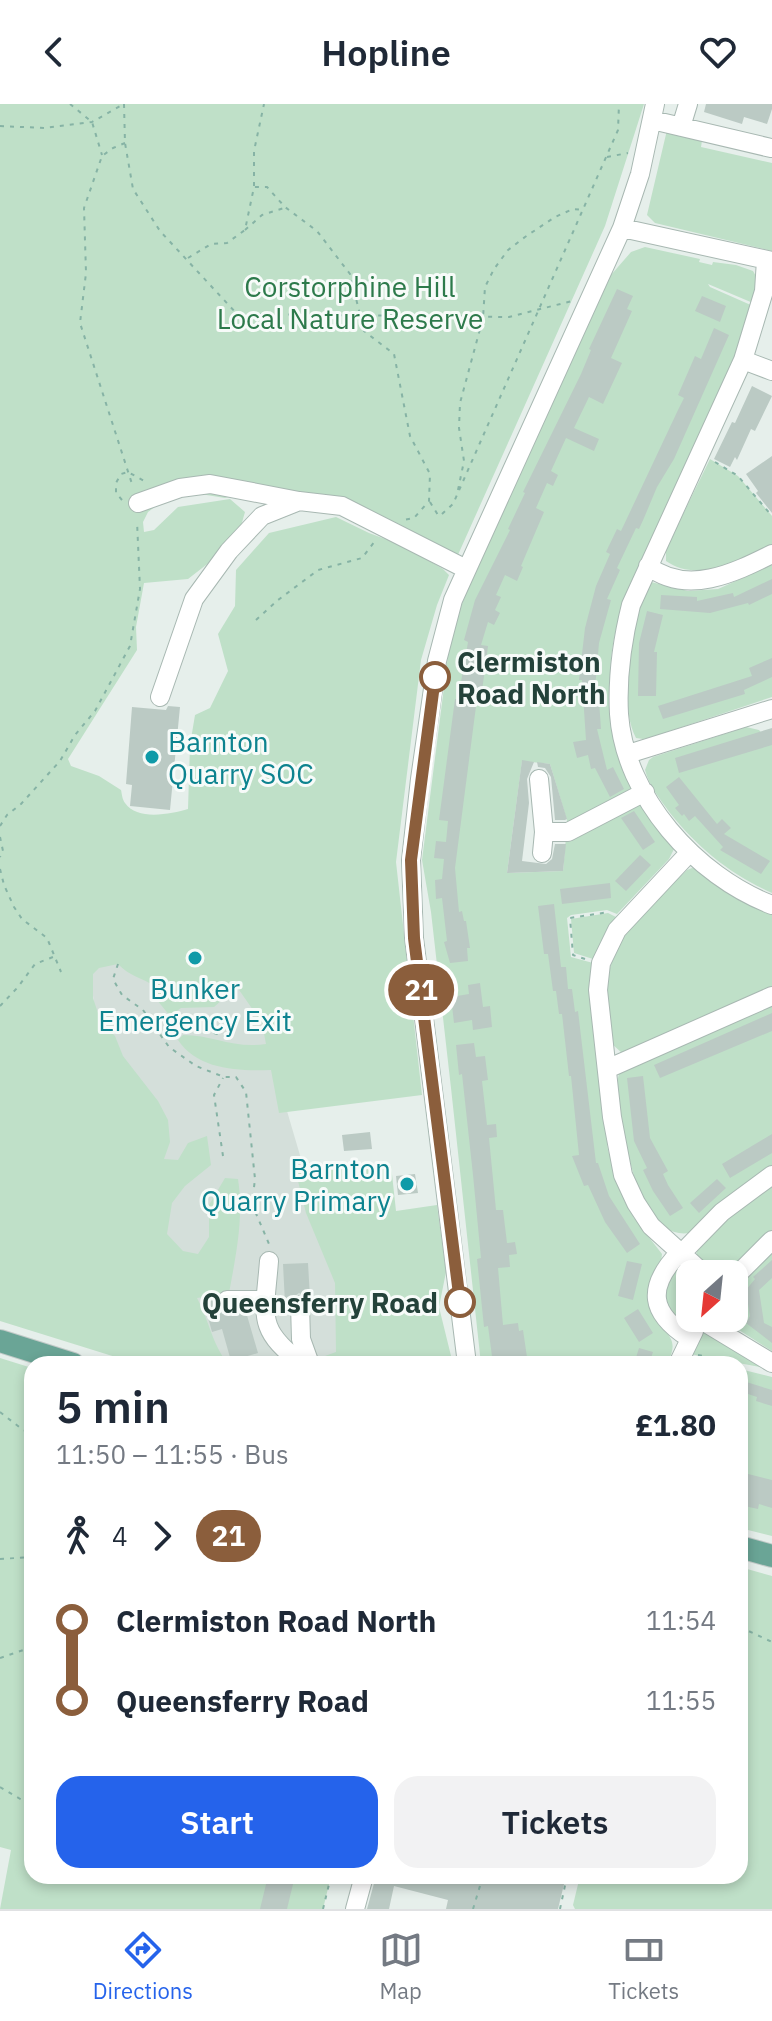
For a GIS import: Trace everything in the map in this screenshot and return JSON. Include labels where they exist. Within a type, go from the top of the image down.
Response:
[{"type":"main road","points":[[0,1341],[48,1356]]},
{"type":"main road","points":[[748,1549],[772,1556]]},
{"type":"street","points":[[681,127],[688,104]]},
{"type":"street","points":[[466,1356],[414,938],[411,860],[442,635],[466,569],[622,228],[645,155],[653,112],[681,127],[771,148]]},
{"type":"street","points":[[622,228],[769,261],[768,292],[743,360],[631,605],[622,640],[619,716],[628,754],[645,792],[674,836],[732,886],[772,905]]},
{"type":"street","points":[[743,360],[772,371]]},
{"type":"street","points":[[138,503],[180,488],[210,484],[342,506],[466,569]]},
{"type":"street","points":[[160,697],[194,599],[229,551],[262,516],[299,501]]},
{"type":"street","points":[[648,566],[657,573],[678,579],[704,581],[725,576],[772,554]]},
{"type":"street","points":[[628,754],[772,709]]},
{"type":"street","points":[[539,779],[544,832],[542,853]]},
{"type":"street","points":[[544,832],[568,832],[645,792]]},
{"type":"street","points":[[687,1260],[651,1226],[623,1175],[617,1150],[598,990],[605,952],[625,919],[690,852]]},
{"type":"street","points":[[607,1069],[772,996]]},
{"type":"street","points":[[683,1352],[658,1305],[659,1281],[680,1254],[722,1212],[772,1175]]},
{"type":"street","points":[[748,1264],[772,1240]]},
{"type":"street","points":[[269,1261],[265,1322],[279,1347],[292,1356]]},
{"type":"street","points":[[227,1300],[267,1300]]},
{"type":"street","points":[[300,1305],[301,1339],[307,1356]]},
{"type":"street","points":[[683,1352],[695,1332]]},
{"type":"street","points":[[723,1332],[772,1363]]},
{"type":"street","points":[[355,1909],[362,1884]]},
{"type":"path","points":[[70,104],[92,122],[102,156]]},
{"type":"path","points":[[0,126],[44,128],[92,122],[124,104],[125,143],[133,189],[160,231],[237,314],[483,318],[509,317],[572,301],[587,305]]},
{"type":"path","points":[[245,230],[254,187],[254,151],[264,104]]},
{"type":"path","points":[[429,501],[440,514],[453,504],[618,130],[619,104]]},
{"type":"path","points":[[0,826],[60,761],[75,735],[95,711],[130,646],[140,589],[136,532],[138,503],[80,323],[86,273],[84,208],[102,156],[125,143]]},
{"type":"path","points":[[606,158],[630,152],[645,155]]},
{"type":"path","points":[[254,187],[267,187],[285,207],[317,231],[350,274],[364,331],[394,354],[410,436],[430,474],[429,501],[414,518],[394,521],[390,532],[379,536],[362,558],[318,570],[256,620]]},
{"type":"path","points":[[188,258],[211,244],[227,243],[262,215],[285,207]]},
{"type":"path","points":[[457,495],[464,461],[459,428],[460,403],[483,318],[485,287],[508,250],[555,217],[573,209],[584,210]]},
{"type":"path","points":[[699,455],[738,476],[772,516]]},
{"type":"path","points":[[0,837],[3,851],[0,857]]},
{"type":"path","points":[[0,869],[14,907],[22,919],[47,938],[61,972]]},
{"type":"path","points":[[594,961],[573,955],[570,918],[607,911],[625,919]]},
{"type":"path","points":[[0,1006],[35,964],[54,957]]},
{"type":"path","points":[[118,964],[113,979],[122,995],[143,1010],[169,1047],[196,1066],[224,1077],[236,1077],[246,1092],[255,1179],[252,1204],[269,1240],[269,1261]]},
{"type":"path","points":[[154,1028],[183,1025],[225,1036]]},
{"type":"path","points":[[223,1156],[214,1095],[224,1077]]},
{"type":"path","points":[[683,1352],[704,1356]]},
{"type":"path","points":[[0,1412],[24,1430]]},
{"type":"path","points":[[0,1559],[24,1558]]},
{"type":"path","points":[[748,1631],[772,1642]]},
{"type":"path","points":[[0,1658],[24,1650]]},
{"type":"path","points":[[0,1787],[24,1801]]},
{"type":"path","points":[[323,1909],[329,1884]]},
{"type":"path","points":[[473,1909],[481,1884]]},
{"type":"path","points":[[560,1909],[565,1884]]},
{"type":"shaded area","points":[[89,960],[277,979],[287,1111],[304,1169],[342,1271],[362,1356],[170,1356],[101,1066]]},
{"type":"green space","name":"Corstorphine Hill Local Nature Reserve","points":[[0,104],[644,104],[605,226],[457,557],[357,509],[188,492],[160,503],[148,512],[143,522],[144,532],[154,530],[178,507],[230,499],[245,512],[239,533],[215,558],[188,579],[144,583],[136,627],[137,650],[68,759],[71,766],[99,776],[121,790],[130,809],[146,814],[164,814],[188,809],[190,745],[195,715],[210,708],[228,671],[218,634],[235,606],[236,570],[269,533],[336,517],[404,546],[443,569],[449,575],[421,660],[396,862],[422,1095],[279,1113],[271,1070],[220,1067],[196,1057],[178,1040],[183,1035],[244,1045],[266,1044],[262,1023],[237,987],[214,1007],[181,1008],[170,1016],[157,1000],[156,987],[118,964],[99,968],[93,974],[93,998],[101,1022],[115,1036],[123,1056],[158,1101],[168,1120],[170,1142],[164,1159],[178,1160],[188,1143],[207,1136],[211,1165],[185,1186],[172,1203],[167,1234],[183,1251],[198,1254],[209,1237],[209,1205],[225,1178],[238,1179],[240,1222],[229,1293],[197,1298],[223,1356],[112,1356],[0,1321]]},
{"type":"green space","points":[[689,116],[703,134],[701,147],[772,163],[772,251],[655,223],[647,215],[667,130]]},
{"type":"green space","points":[[645,247],[700,259],[699,262],[712,265],[713,262],[736,265],[753,271],[757,278],[753,303],[708,284],[753,306],[738,353],[624,601],[616,629],[610,676],[612,698],[620,742],[635,793],[569,827],[550,764],[522,761],[507,873],[563,871],[566,837],[639,800],[674,849],[669,859],[617,914],[607,910],[567,918],[571,957],[593,963],[591,1010],[608,1150],[625,1202],[662,1254],[655,1316],[671,1338],[672,1349],[671,1356],[480,1356],[431,912],[422,860],[449,648],[454,624],[470,584],[611,275],[631,252]]},
{"type":"green space","points":[[710,459],[738,476],[772,516],[772,544],[720,567],[692,570],[666,561],[666,549]]},
{"type":"green space","points":[[772,565],[772,697],[652,737],[636,738],[628,712],[628,661],[635,617],[651,582],[688,591],[718,589]]},
{"type":"green space","points":[[746,727],[759,730],[772,745],[772,893],[729,869],[692,838],[670,813],[649,782],[645,770],[653,757]]},
{"type":"green space","points":[[692,868],[772,912],[772,989],[622,1053],[612,1044],[607,987],[616,952],[635,922]]},
{"type":"green space","points":[[608,913],[616,917],[593,959],[574,953],[571,919]]},
{"type":"green space","points":[[772,1004],[772,1166],[689,1233],[670,1230],[655,1218],[643,1199],[634,1175],[622,1123],[617,1083],[619,1073]]},
{"type":"green space","points":[[391,1165],[396,1211],[437,1205],[446,1272],[439,1307],[451,1356],[325,1356],[336,1352],[335,1283],[306,1213],[296,1173]]},
{"type":"green space","points":[[772,1183],[772,1231],[741,1260],[699,1260],[696,1257],[699,1247],[727,1216]]},
{"type":"green space","points":[[772,1250],[772,1351],[742,1332],[748,1332],[748,1273]]},
{"type":"green space","points":[[676,1270],[676,1319],[664,1304],[665,1287]]},
{"type":"green space","points":[[704,1332],[745,1356],[690,1354]]},
{"type":"green space","points":[[0,1358],[24,1366],[24,1884],[329,1884],[323,1909],[0,1909],[11,1850],[0,1847]]},
{"type":"green space","points":[[748,1358],[765,1368],[748,1365]]},
{"type":"green space","points":[[748,1371],[772,1377],[772,1536],[748,1530]]},
{"type":"green space","points":[[748,1569],[772,1576],[772,1909],[575,1909],[573,1905],[578,1884],[748,1884]]},
{"type":"building","points":[[706,104],[772,104],[772,109],[767,124],[744,117],[742,124],[704,112]]},
{"type":"building","points":[[617,289],[633,296],[627,309],[632,311],[611,358],[622,363],[603,404],[589,397],[574,428],[599,439],[594,451],[566,438],[551,471],[558,475],[553,486],[547,483],[536,508],[544,512],[523,567],[517,581],[505,575],[496,595],[501,597],[495,610],[500,613],[494,625],[488,622],[481,645],[488,646],[482,691],[478,691],[455,868],[459,912],[462,911],[466,921],[470,948],[467,948],[468,961],[450,963],[444,942],[447,941],[442,898],[436,899],[435,880],[442,879],[444,859],[434,858],[436,841],[446,842],[448,821],[439,820],[455,699],[458,699],[468,642],[464,640],[475,600],[510,530],[523,492],[581,374]]},
{"type":"building","points":[[702,296],[726,306],[720,322],[695,311]]},
{"type":"building","points":[[714,328],[729,335],[674,459],[617,568],[620,570],[607,599],[611,600],[599,643],[595,688],[598,687],[601,729],[597,729],[607,770],[613,767],[624,789],[610,797],[595,768],[591,769],[588,755],[577,758],[573,742],[586,740],[582,680],[579,680],[585,628],[596,586],[610,554],[606,552],[617,529],[621,531],[684,398],[678,395],[695,356],[701,359]]},
{"type":"building","points":[[752,386],[772,396],[755,431],[751,429],[737,460],[735,457],[730,467],[714,459]]},
{"type":"building","points":[[772,456],[772,513],[746,474]]},
{"type":"building","points":[[772,579],[772,594],[749,605],[710,613],[660,609],[661,595],[697,597],[697,601],[733,593],[734,597]]},
{"type":"building","points":[[647,611],[663,615],[654,652],[657,652],[656,696],[638,696],[639,643]]},
{"type":"building","points":[[772,658],[772,677],[744,690],[745,694],[663,719],[658,706],[752,676],[749,668]]},
{"type":"building","name":"Barnton Quarry SOC","points":[[168,706],[180,707],[170,810],[130,806],[132,785],[126,784],[132,707],[166,710]]},
{"type":"building","points":[[772,728],[772,745],[679,773],[675,758]]},
{"type":"building","points":[[522,760],[534,762],[527,779],[529,803],[522,861],[546,864],[552,859],[555,844],[566,844],[563,871],[507,873]]},
{"type":"building","points":[[537,762],[550,764],[567,819],[555,820],[551,777],[545,768],[538,767]]},
{"type":"building","points":[[679,777],[717,824],[722,819],[731,828],[724,834],[770,861],[761,874],[720,850],[723,847],[695,816],[689,821],[675,808],[679,805],[666,787]]},
{"type":"building","points":[[634,811],[655,842],[643,850],[621,818]]},
{"type":"building","points":[[640,855],[651,865],[626,891],[615,881]]},
{"type":"building","points":[[610,883],[611,898],[562,904],[560,889]]},
{"type":"building","points":[[554,904],[561,967],[566,967],[568,989],[572,989],[575,1012],[578,1011],[596,1163],[609,1196],[640,1244],[627,1253],[605,1222],[588,1185],[584,1186],[572,1156],[579,1155],[571,1076],[562,1014],[559,1014],[556,991],[553,991],[548,954],[544,954],[538,906]]},
{"type":"building","points":[[480,983],[483,1007],[490,1006],[492,1027],[473,1030],[472,1020],[454,1023],[451,997],[469,994],[468,985]]},
{"type":"building","points":[[772,1013],[772,1031],[660,1078],[654,1065]]},
{"type":"building","points":[[474,1043],[476,1057],[485,1056],[488,1080],[482,1081],[487,1125],[496,1124],[497,1137],[489,1138],[496,1210],[503,1210],[507,1243],[515,1242],[517,1254],[509,1255],[510,1267],[498,1268],[503,1325],[518,1323],[519,1331],[523,1330],[527,1356],[492,1356],[488,1326],[484,1327],[473,1175],[456,1045]]},
{"type":"building","points":[[643,1076],[650,1138],[668,1171],[663,1174],[668,1185],[683,1208],[670,1216],[653,1191],[643,1170],[647,1168],[634,1141],[627,1078]]},
{"type":"building","points":[[370,1132],[372,1149],[344,1151],[342,1135]]},
{"type":"building","points":[[772,1134],[772,1153],[730,1178],[722,1164]]},
{"type":"building","name":"Barnton Quarry Primary","points":[[415,1174],[418,1193],[398,1195],[396,1176]]},
{"type":"building","points":[[717,1179],[726,1188],[699,1213],[690,1203]]},
{"type":"building","points":[[772,1260],[772,1278],[759,1290],[764,1323],[772,1327],[772,1343],[748,1325],[748,1287],[755,1279],[753,1277]]},
{"type":"building","points":[[627,1261],[642,1264],[633,1300],[618,1296]]},
{"type":"building","points":[[308,1263],[310,1298],[299,1293],[285,1303],[283,1264]]},
{"type":"building","points":[[215,1300],[222,1314],[246,1312],[258,1353],[230,1356],[222,1329],[212,1332],[204,1303]]},
{"type":"building","points":[[638,1309],[653,1333],[639,1342],[624,1318]]},
{"type":"building","points":[[639,1348],[653,1352],[652,1356],[636,1356]]},
{"type":"building","points":[[748,1382],[772,1390],[772,1406],[756,1401],[757,1397],[748,1394]]},
{"type":"building","points":[[748,1474],[772,1480],[772,1508],[759,1504],[758,1509],[748,1507]]},
{"type":"building","points":[[266,1884],[293,1884],[287,1909],[260,1909]]},
{"type":"building","points":[[374,1884],[564,1884],[558,1909],[446,1909],[448,1900],[394,1886],[389,1909],[367,1909]]},
{"type":"bus line","name":"21","points":[[435,677],[411,860],[414,938],[460,1302]]},
{"type":"place","name":"Clermiston Road North","points":[[435,677]]},
{"type":"place","name":"Barnton Quarry SOC","points":[[152,757]]},
{"type":"place","name":"Bunker Emergency Exit","points":[[195,958]]},
{"type":"place","name":"Barnton Quarry Primary","points":[[407,1184]]},
{"type":"place","name":"Queensferry Road","points":[[460,1302]]}]
